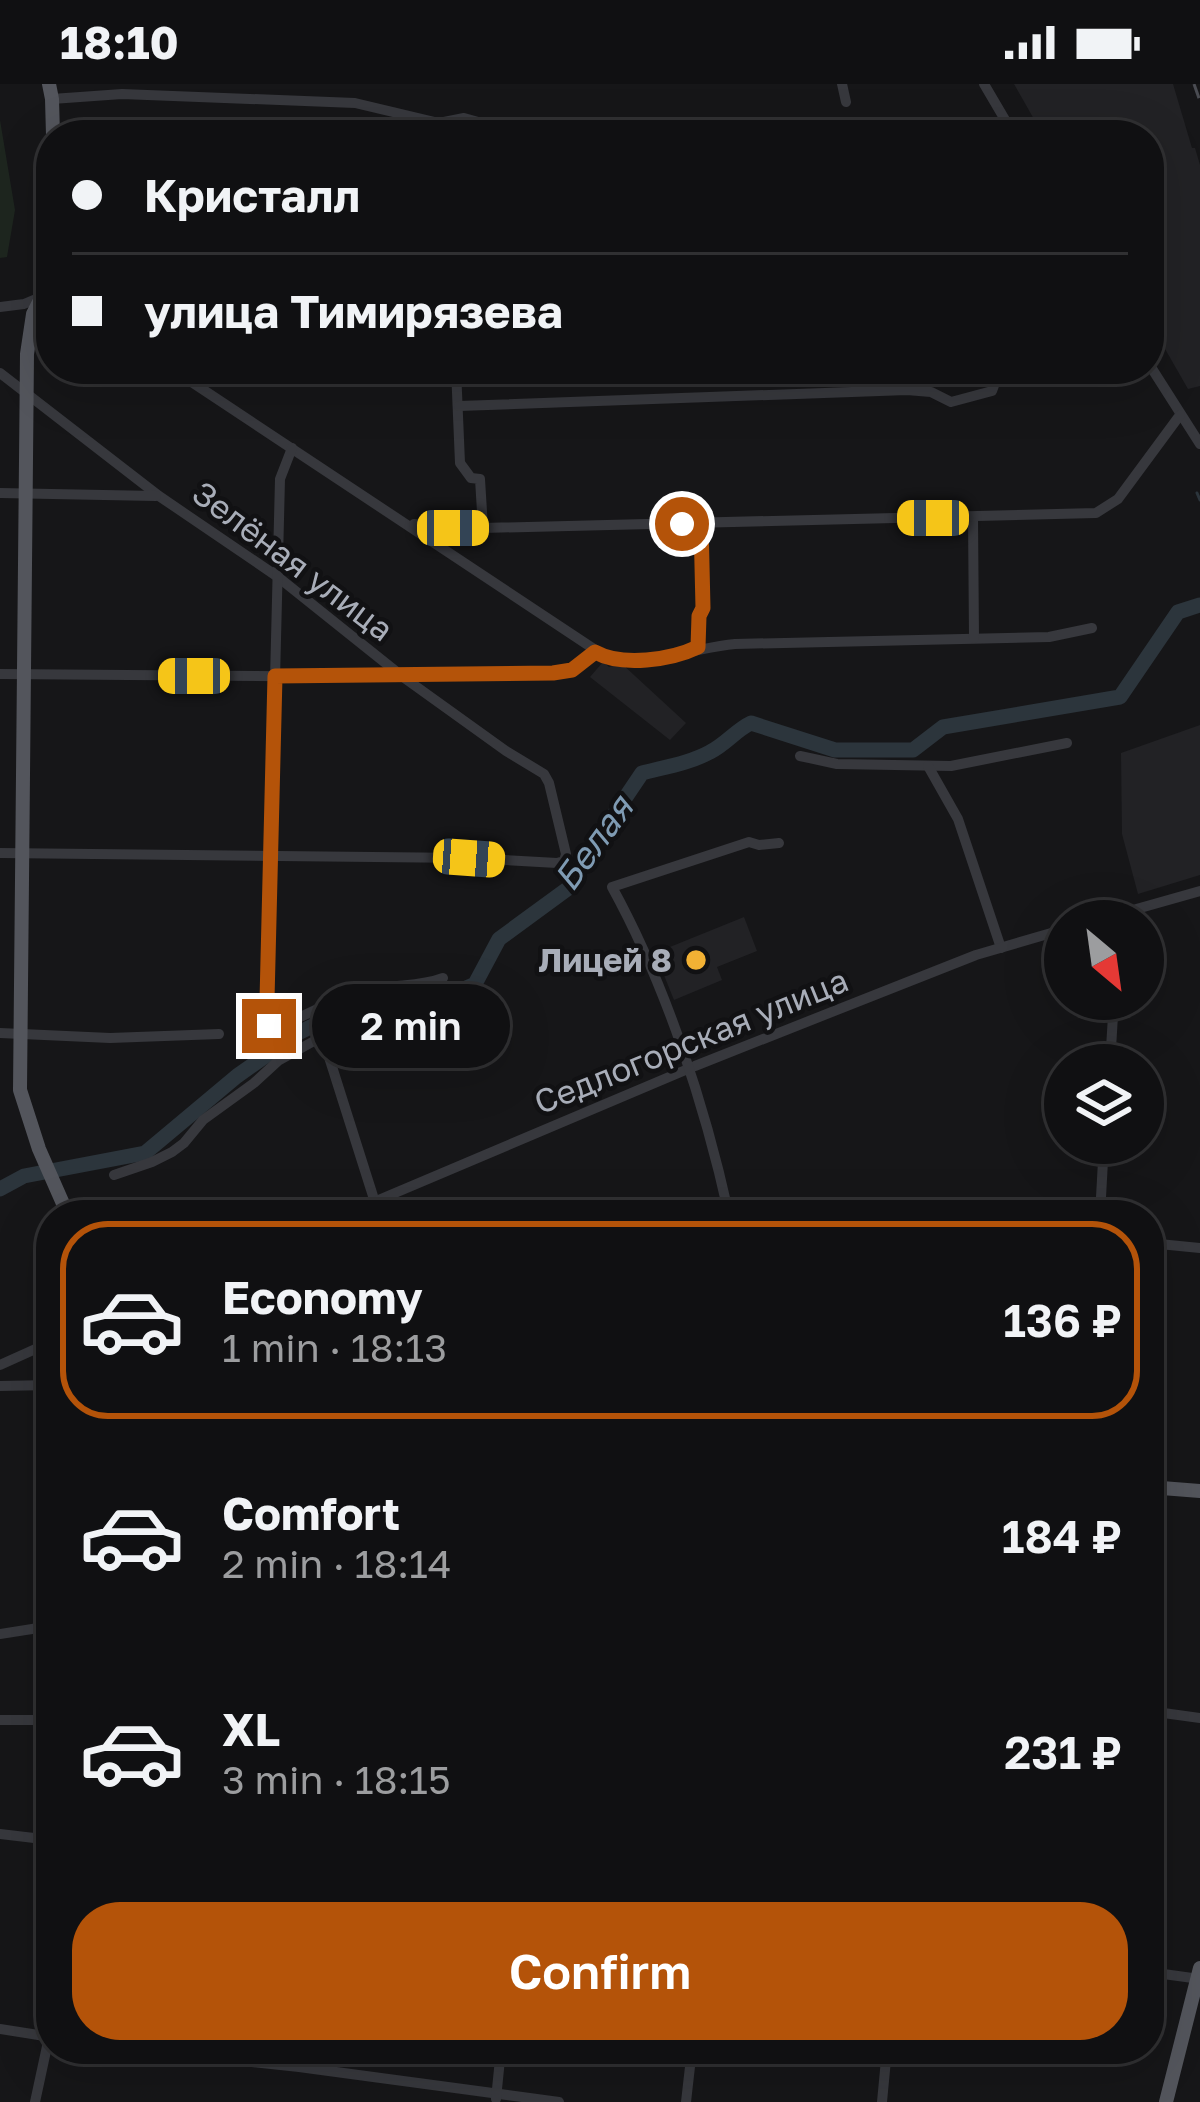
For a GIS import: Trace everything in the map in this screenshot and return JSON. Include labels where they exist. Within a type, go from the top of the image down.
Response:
[{"type":"main road","points":[[36,310],[29,332],[26,393],[20,1090],[61,1200]]},
{"type":"main road","points":[[1164,1487],[1200,1491]]},
{"type":"main road","points":[[1166,2102],[1199,1975]]},
{"type":"street","points":[[842,84],[846,102]]},
{"type":"street","points":[[984,84],[1004,120]]},
{"type":"street","points":[[50,91],[355,103],[427,120]]},
{"type":"street","points":[[0,307],[36,299]]},
{"type":"street","name":"Зелёная улица","points":[[0,373],[159,496],[278,577],[403,677],[544,774],[566,854],[557,863],[272,856]]},
{"type":"street","points":[[195,384],[609,659],[797,640],[1049,637],[1092,628]]},
{"type":"street","points":[[457,384],[460,463],[471,478],[480,479],[483,528]]},
{"type":"street","points":[[459,406],[908,390],[931,392],[951,402],[992,391],[995,384]]},
{"type":"street","points":[[1161,384],[1200,444]]},
{"type":"street","points":[[408,524],[483,528],[1096,513],[1118,499],[1180,415]]},
{"type":"street","points":[[292,448],[280,479],[269,1026],[367,992],[423,986],[443,978]]},
{"type":"street","points":[[0,493],[159,496]]},
{"type":"street","points":[[974,518],[974,638]]},
{"type":"street","points":[[698,647],[703,608],[701,523]]},
{"type":"street","points":[[0,674],[403,677],[553,673],[572,670],[595,652]]},
{"type":"street","points":[[800,756],[837,764],[951,766],[1067,743]]},
{"type":"street","points":[[928,766],[958,819],[1001,948]]},
{"type":"street","points":[[725,1200],[688,1069],[645,950],[612,887],[749,842],[778,843]]},
{"type":"street","points":[[0,853],[272,856]]},
{"type":"street","points":[[1164,903],[1200,891]]},
{"type":"street","name":"Седлогорская улица","points":[[376,1200],[688,1069],[1044,935]]},
{"type":"street","points":[[0,1033],[110,1038],[219,1034]]},
{"type":"street","points":[[114,1175],[172,1152],[203,1120],[278,1060],[327,1033],[374,1200]]},
{"type":"street","points":[[1101,1200],[1104,1164]]},
{"type":"street","points":[[1164,1244],[1200,1248]]},
{"type":"street","points":[[0,1366],[36,1349]]},
{"type":"street","points":[[0,1386],[36,1385]]},
{"type":"street","points":[[0,1634],[36,1628]]},
{"type":"street","points":[[1164,1713],[1200,1718]]},
{"type":"street","points":[[0,1720],[36,1720]]},
{"type":"street","points":[[0,1834],[36,1838]]},
{"type":"street","points":[[1164,1973],[1199,1975]]},
{"type":"street","points":[[0,2029],[36,2035]]},
{"type":"street","points":[[35,2102],[44,2064]]},
{"type":"street","points":[[275,2064],[496,2099],[559,2102]]},
{"type":"street","points":[[496,2099],[500,2064]]},
{"type":"street","points":[[686,2102],[690,2064]]},
{"type":"street","points":[[883,2102],[886,2064]]},
{"type":"shaded area","points":[[1014,84],[1173,84],[1200,165],[1200,386],[1188,389],[1164,347],[1164,120],[1034,120]]},
{"type":"shaded area","points":[[0,120],[15,210],[7,257],[0,258]]},
{"type":"shaded area","points":[[603,662],[609,667],[622,664],[686,723],[670,740],[590,677]]},
{"type":"shaded area","points":[[1200,725],[1200,875],[1138,894],[1122,834],[1121,753]]},
{"type":"shaded area","name":"Лицей 8","points":[[744,917],[757,951],[717,967],[722,980],[674,1000],[655,953]]},
{"type":"waterway","points":[[1197,493],[1200,500]]},
{"type":"waterway","name":"Белая","points":[[0,1189],[24,1176],[145,1153],[237,1076],[298,1033],[329,1018],[432,1003],[475,984],[499,939],[570,887],[642,773],[702,756],[751,723],[835,750],[913,750],[943,727],[1120,697],[1178,612],[1200,605]]},
{"type":"railway","points":[[1194,84],[1200,101]]},
{"type":"place","name":"Лицей 8","points":[[696,960]]},
{"type":"route","points":[[269,1026],[275,676],[553,673],[572,670],[595,652],[609,659],[628,659],[694,650],[703,608],[701,523],[682,524]]}]
